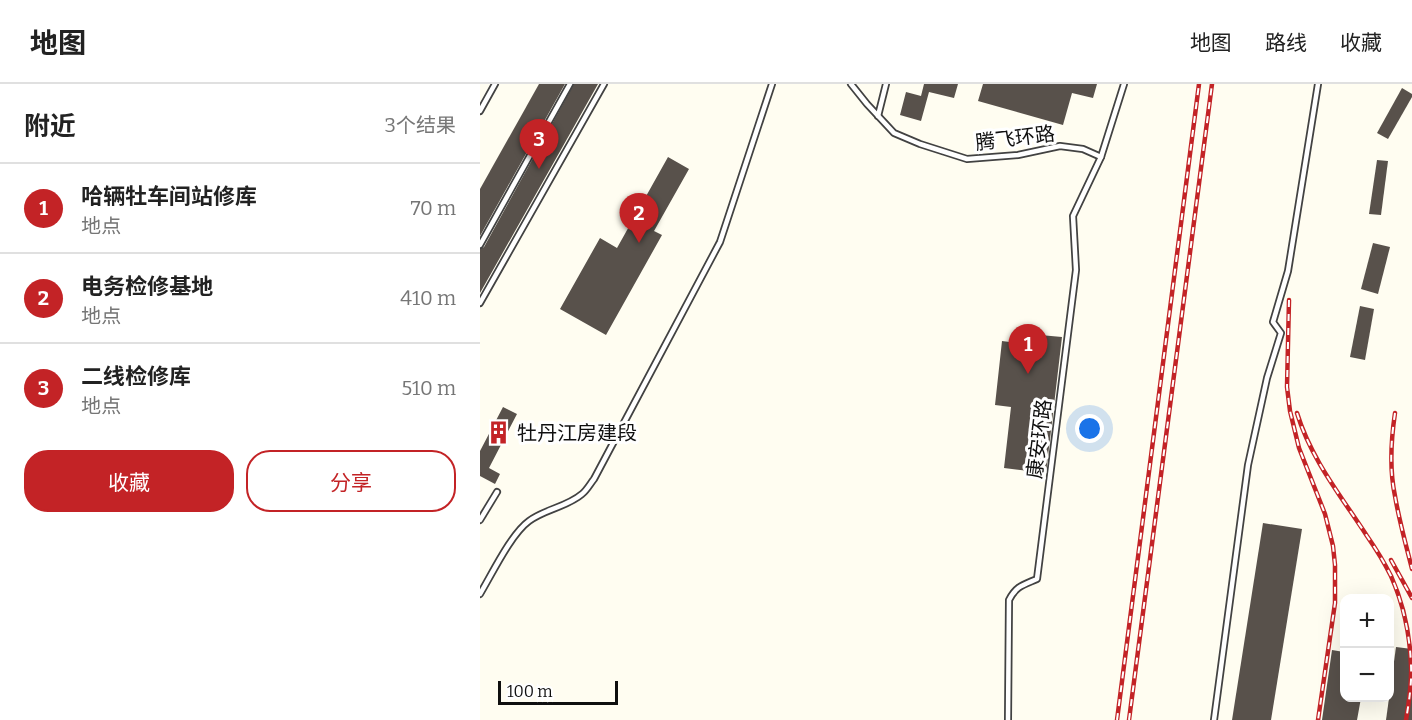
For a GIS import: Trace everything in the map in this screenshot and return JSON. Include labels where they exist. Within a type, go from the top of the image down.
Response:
[{"type":"lane","points":[[480,111],[495,84]]},
{"type":"lane","points":[[480,245],[570,84]]},
{"type":"lane","points":[[480,303],[604,84]]},
{"type":"lane","points":[[480,594],[516,533],[542,513],[564,505],[583,494],[594,479],[720,242],[772,84]]},
{"type":"lane","name":"腾飞环路","points":[[851,84],[894,133],[967,159],[1018,155],[1060,146],[1083,149],[1101,157]]},
{"type":"lane","points":[[878,116],[886,84]]},
{"type":"lane","name":"康安环路","points":[[1008,720],[1009,600],[1018,587],[1037,579],[1076,270],[1073,216],[1101,157],[1124,84]]},
{"type":"lane","points":[[1214,720],[1248,465],[1281,333],[1274,321],[1288,271],[1318,84]]},
{"type":"lane","points":[[480,520],[496,492]]},
{"type":"building","points":[[539,84],[565,84],[480,236],[480,189]]},
{"type":"building","points":[[574,84],[598,84],[480,293],[480,249],[484,247]]},
{"type":"building","points":[[924,84],[958,84],[954,98],[929,92],[921,121],[900,115],[906,92],[921,96]]},
{"type":"building","points":[[983,84],[1097,84],[1093,98],[1072,93],[1063,125],[978,101]]},
{"type":"building","points":[[1402,88],[1412,94],[1412,97],[1388,139],[1377,133]]},
{"type":"building","points":[[668,157],[689,169],[654,231],[662,235],[606,335],[560,309],[600,238],[617,248]]},
{"type":"building","points":[[1377,160],[1388,161],[1381,215],[1369,214]]},
{"type":"building","points":[[1373,243],[1390,247],[1378,294],[1361,289]]},
{"type":"building","points":[[1360,306],[1374,309],[1365,360],[1350,357]]},
{"type":"building","points":[[1018,333],[1062,337],[1046,473],[1004,468],[1011,407],[995,405],[1002,341],[1017,343]]},
{"type":"building","name":"牡丹江房建段","points":[[503,407],[517,414],[489,468],[500,474],[495,484],[480,476],[480,451]]},
{"type":"building","points":[[1263,523],[1302,529],[1271,720],[1232,720]]},
{"type":"building","points":[[1396,647],[1412,649],[1412,720],[1386,720],[1388,702],[1394,702]]},
{"type":"building","points":[[1332,650],[1340,651],[1340,702],[1360,702],[1357,720],[1322,720]]},
{"type":"railway","points":[[1117,720],[1199,84]]},
{"type":"railway","points":[[1129,720],[1212,84]]},
{"type":"railway","points":[[1289,300],[1287,387],[1290,411],[1299,448],[1325,514],[1335,565],[1335,603],[1318,720]]},
{"type":"railway","points":[[1297,413],[1318,462],[1380,556],[1399,597],[1410,654],[1411,686],[1406,720]]},
{"type":"railway","points":[[1395,413],[1391,465],[1393,486],[1412,569]]},
{"type":"railway","points":[[1391,560],[1412,598]]},
{"type":"place","name":"二线检修库","points":[[539,169]]},
{"type":"place","name":"电务检修基地","points":[[639,243]]},
{"type":"place","name":"哈辆牡车间站修库","points":[[1028,374]]},
{"type":"place","name":"牡丹江房建段","points":[[499,433]]}]
